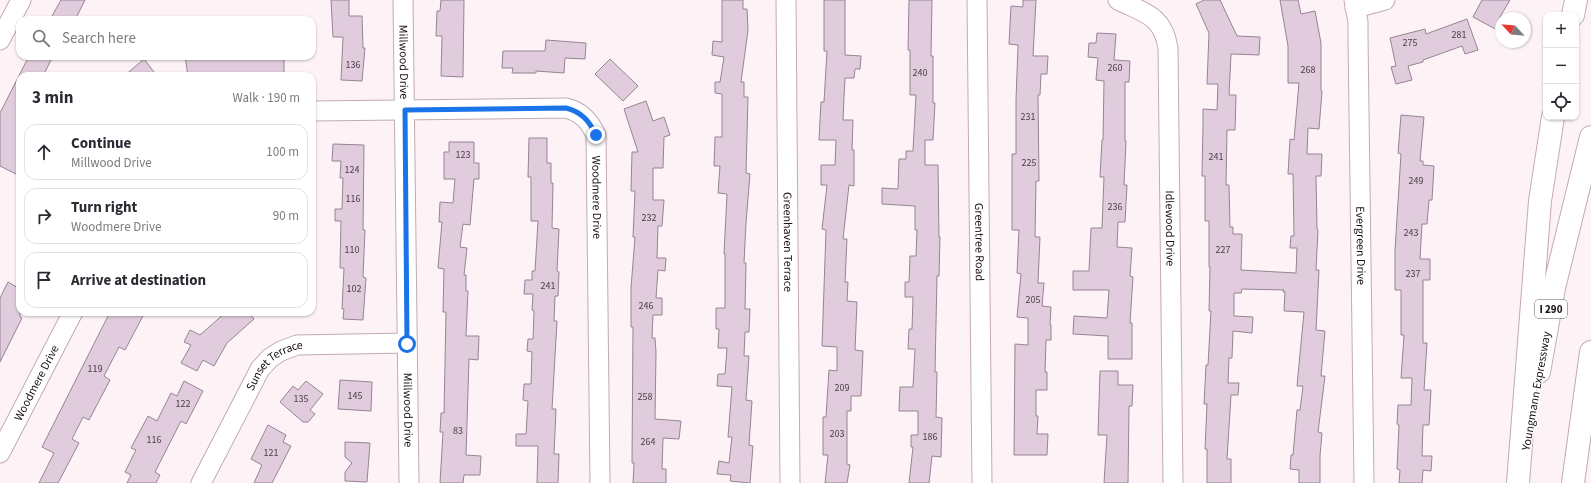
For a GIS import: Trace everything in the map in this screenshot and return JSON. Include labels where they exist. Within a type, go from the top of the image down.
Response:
[{"type":"highway","points":[[1574,12],[1576,0]]},
{"type":"highway","points":[[1519,483],[1540,201],[1553,120]]},
{"type":"highway","name":"Youngmann Expressway","points":[[1519,483],[1554,288],[1591,137]]},
{"type":"highway","points":[[1573,483],[1591,352]]},
{"type":"highway","points":[[1580,483],[1591,442]]},
{"type":"street","points":[[0,40],[21,0]]},
{"type":"street","name":"Millwood Drive","points":[[403,0],[409,483]]},
{"type":"street","name":"Greenhaven Terrace","points":[[786,0],[790,483]]},
{"type":"street","name":"Greentree Road","points":[[977,0],[982,483]]},
{"type":"street","name":"Idlewood Drive","points":[[1118,0],[1154,18],[1162,26],[1168,48],[1173,483]]},
{"type":"street","name":"Evergreen Drive","points":[[1364,483],[1358,37],[1355,4],[1385,0]]},
{"type":"street","name":"Woodmere Drive","points":[[316,111],[566,108],[583,115],[591,124],[596,135],[600,483]]},
{"type":"street","name":"Woodmere Drive","points":[[0,453],[72,316]]},
{"type":"street","name":"Sunset Terrace","points":[[201,483],[260,369],[270,358],[282,351],[301,345],[407,344]]},
{"type":"building","points":[[61,0],[85,0],[77,16],[52,16]]},
{"type":"building","points":[[331,0],[349,0],[349,16],[362,16],[363,48],[365,48],[362,81],[341,80],[343,37],[333,37]]},
{"type":"building","points":[[441,0],[464,0],[463,77],[441,76],[442,36],[436,36],[437,11],[440,11]]},
{"type":"building","points":[[722,0],[743,0],[743,9],[747,9],[748,30],[741,82],[744,82],[744,97],[748,97],[746,173],[750,174],[744,263],[746,263],[745,309],[750,309],[749,332],[745,332],[744,356],[749,356],[746,400],[752,401],[749,445],[753,446],[750,483],[730,481],[731,475],[717,474],[719,461],[729,463],[732,437],[728,437],[732,387],[717,386],[718,374],[725,374],[727,348],[718,348],[719,329],[716,329],[716,308],[725,308],[724,254],[727,194],[718,193],[720,166],[714,166],[715,137],[722,137],[722,94],[715,93],[715,82],[720,82],[724,57],[712,55],[713,41],[722,42]]},
{"type":"building","points":[[824,0],[845,0],[845,55],[861,56],[860,69],[855,69],[854,78],[845,78],[843,120],[853,120],[852,150],[854,150],[854,186],[849,185],[843,239],[847,239],[845,282],[848,282],[847,301],[857,302],[855,350],[863,351],[861,396],[851,396],[851,411],[847,411],[847,464],[850,465],[847,483],[825,483],[828,455],[823,455],[823,417],[826,417],[829,370],[837,371],[837,347],[822,346],[826,230],[822,229],[827,185],[821,185],[821,165],[835,165],[836,140],[819,140],[821,102],[824,102],[827,51],[824,51]]},
{"type":"building","points":[[909,0],[932,0],[931,56],[933,56],[933,103],[935,103],[933,140],[925,140],[925,165],[938,165],[940,237],[939,276],[937,276],[935,372],[937,372],[936,417],[942,418],[941,457],[932,456],[929,483],[909,483],[913,447],[911,447],[911,435],[918,435],[918,411],[899,411],[900,387],[913,387],[915,349],[908,349],[909,329],[912,329],[913,297],[905,297],[905,282],[909,282],[910,256],[916,256],[917,230],[915,230],[915,206],[882,204],[882,188],[898,189],[899,159],[906,159],[906,151],[913,151],[916,95],[910,95],[910,50],[908,50]]},
{"type":"building","points":[[1023,0],[1036,0],[1033,56],[1048,56],[1047,74],[1041,74],[1040,95],[1038,95],[1039,181],[1036,181],[1035,237],[1040,237],[1038,283],[1044,283],[1042,306],[1051,307],[1051,340],[1046,340],[1045,372],[1047,372],[1047,390],[1036,390],[1036,416],[1038,416],[1037,434],[1048,434],[1047,455],[1014,455],[1015,344],[1028,345],[1028,318],[1017,317],[1021,274],[1017,273],[1019,230],[1012,230],[1012,154],[1016,154],[1018,45],[1009,44],[1011,6],[1023,7]]},
{"type":"building","points":[[1204,0],[1220,0],[1237,36],[1260,37],[1259,55],[1231,54],[1229,95],[1236,95],[1235,130],[1227,130],[1226,185],[1229,185],[1230,227],[1233,227],[1233,234],[1242,234],[1241,270],[1296,273],[1297,248],[1290,248],[1291,236],[1294,236],[1293,174],[1288,174],[1290,139],[1294,140],[1299,83],[1288,83],[1288,46],[1280,0],[1298,0],[1301,14],[1315,11],[1321,43],[1322,91],[1319,129],[1308,128],[1307,154],[1322,154],[1321,176],[1316,176],[1318,230],[1316,270],[1319,270],[1316,330],[1325,331],[1321,376],[1325,376],[1318,432],[1322,433],[1320,483],[1299,483],[1299,470],[1290,469],[1291,455],[1293,455],[1297,410],[1300,410],[1303,386],[1297,386],[1304,312],[1284,311],[1284,290],[1242,289],[1241,293],[1234,293],[1234,316],[1253,317],[1252,333],[1233,331],[1232,358],[1229,358],[1228,383],[1239,383],[1238,395],[1231,395],[1227,459],[1231,459],[1231,483],[1207,483],[1207,449],[1205,449],[1207,404],[1204,404],[1211,311],[1209,311],[1209,221],[1205,221],[1205,176],[1202,176],[1203,109],[1217,110],[1218,84],[1207,84],[1209,33],[1196,4]]},
{"type":"building","points":[[1482,0],[1510,0],[1503,12],[1495,12],[1495,29],[1473,17]]},
{"type":"building","points":[[1467,19],[1478,50],[1465,54],[1462,46],[1423,60],[1423,62],[1408,66],[1412,80],[1396,84],[1391,67],[1396,66],[1390,38],[1425,29],[1426,34]]},
{"type":"building","points":[[1097,33],[1116,34],[1114,60],[1130,61],[1129,82],[1125,82],[1126,141],[1124,185],[1127,185],[1125,222],[1118,222],[1117,247],[1132,248],[1130,276],[1133,277],[1130,323],[1132,323],[1132,359],[1108,359],[1108,336],[1073,334],[1074,316],[1107,318],[1109,290],[1073,290],[1073,271],[1089,271],[1091,228],[1102,228],[1104,177],[1100,177],[1103,140],[1104,81],[1096,80],[1098,58],[1088,57],[1089,43],[1096,43]]},
{"type":"building","points":[[546,40],[586,43],[585,59],[565,58],[564,73],[536,71],[536,73],[512,73],[513,68],[502,68],[503,51],[545,51]]},
{"type":"building","points":[[610,59],[638,86],[623,101],[595,74]]},
{"type":"building","points":[[27,60],[51,60],[45,72],[21,72]]},
{"type":"building","points":[[145,60],[154,72],[129,72]]},
{"type":"building","points":[[186,60],[284,60],[284,72],[187,72]]},
{"type":"building","points":[[16,82],[16,174],[0,166],[0,113]]},
{"type":"building","points":[[646,101],[653,121],[664,117],[670,135],[664,137],[663,168],[653,168],[653,200],[664,200],[662,226],[658,226],[657,258],[666,258],[665,271],[658,270],[656,298],[662,298],[662,315],[653,315],[652,338],[655,338],[656,352],[655,419],[681,421],[679,439],[663,438],[662,469],[666,469],[666,483],[633,483],[633,327],[631,327],[631,288],[635,237],[633,237],[635,191],[631,191],[632,152],[638,152],[624,109]]},
{"type":"building","points":[[1401,115],[1424,117],[1420,161],[1423,161],[1423,165],[1434,166],[1432,200],[1429,200],[1427,224],[1422,224],[1420,259],[1430,259],[1430,280],[1423,280],[1423,343],[1427,343],[1424,390],[1431,390],[1429,425],[1423,425],[1422,456],[1432,456],[1431,471],[1423,470],[1422,483],[1399,483],[1400,470],[1397,469],[1399,425],[1397,424],[1398,405],[1411,405],[1412,378],[1401,378],[1404,335],[1401,335],[1401,290],[1395,290],[1395,250],[1401,154],[1398,153]]},
{"type":"building","points":[[529,138],[547,138],[547,163],[551,163],[551,183],[553,183],[552,228],[559,229],[557,271],[559,272],[558,296],[555,296],[554,321],[557,321],[552,409],[556,409],[554,454],[559,454],[558,483],[537,483],[538,446],[516,446],[516,434],[526,434],[528,401],[523,400],[524,384],[531,384],[532,352],[527,351],[528,339],[533,339],[533,294],[524,294],[525,280],[532,280],[532,271],[535,271],[538,221],[531,221],[531,177],[528,177]]},
{"type":"building","points":[[449,142],[474,142],[474,163],[479,163],[479,179],[474,179],[470,225],[463,224],[460,247],[467,248],[464,275],[466,275],[466,291],[468,291],[466,336],[479,336],[478,360],[469,359],[466,455],[481,456],[480,475],[464,475],[463,483],[440,483],[443,432],[440,432],[441,413],[444,413],[446,312],[443,312],[444,269],[438,268],[442,222],[439,222],[440,202],[453,203],[455,179],[444,179],[444,152],[449,152]]},
{"type":"building","points":[[333,144],[364,145],[363,230],[365,230],[363,277],[366,278],[363,320],[343,319],[344,268],[340,268],[341,221],[335,221],[335,209],[342,209],[343,178],[340,178],[341,161],[332,161]]},
{"type":"building","points":[[8,282],[16,287],[16,316],[20,316],[22,318],[0,362],[0,298]]},
{"type":"building","points":[[108,316],[143,316],[125,350],[119,347],[104,376],[110,380],[89,420],[83,417],[72,439],[79,443],[58,483],[39,483],[54,453],[42,447]]},
{"type":"building","points":[[221,316],[251,316],[254,319],[227,343],[214,366],[203,360],[197,371],[181,363],[191,345],[184,342],[190,330],[200,335]]},
{"type":"building","points":[[1100,371],[1118,371],[1118,385],[1133,385],[1132,406],[1129,406],[1128,483],[1104,483],[1107,435],[1098,435]]},
{"type":"building","points":[[340,380],[372,382],[371,411],[338,409]]},
{"type":"building","points":[[184,381],[203,391],[186,424],[181,421],[155,472],[160,475],[156,483],[127,483],[131,475],[125,472],[136,450],[131,448],[148,416],[157,421],[171,393],[177,396]]},
{"type":"building","points":[[306,381],[323,394],[310,410],[315,414],[308,422],[303,422],[280,402],[293,386],[298,390]]},
{"type":"building","points":[[268,425],[286,435],[283,442],[291,446],[272,483],[254,483],[262,465],[251,459]]},
{"type":"building","points":[[345,442],[370,443],[367,482],[345,481],[345,472],[352,463],[345,457]]},
{"type":"route","points":[[407,344],[405,110],[566,108],[583,115],[591,124],[596,135]]}]
